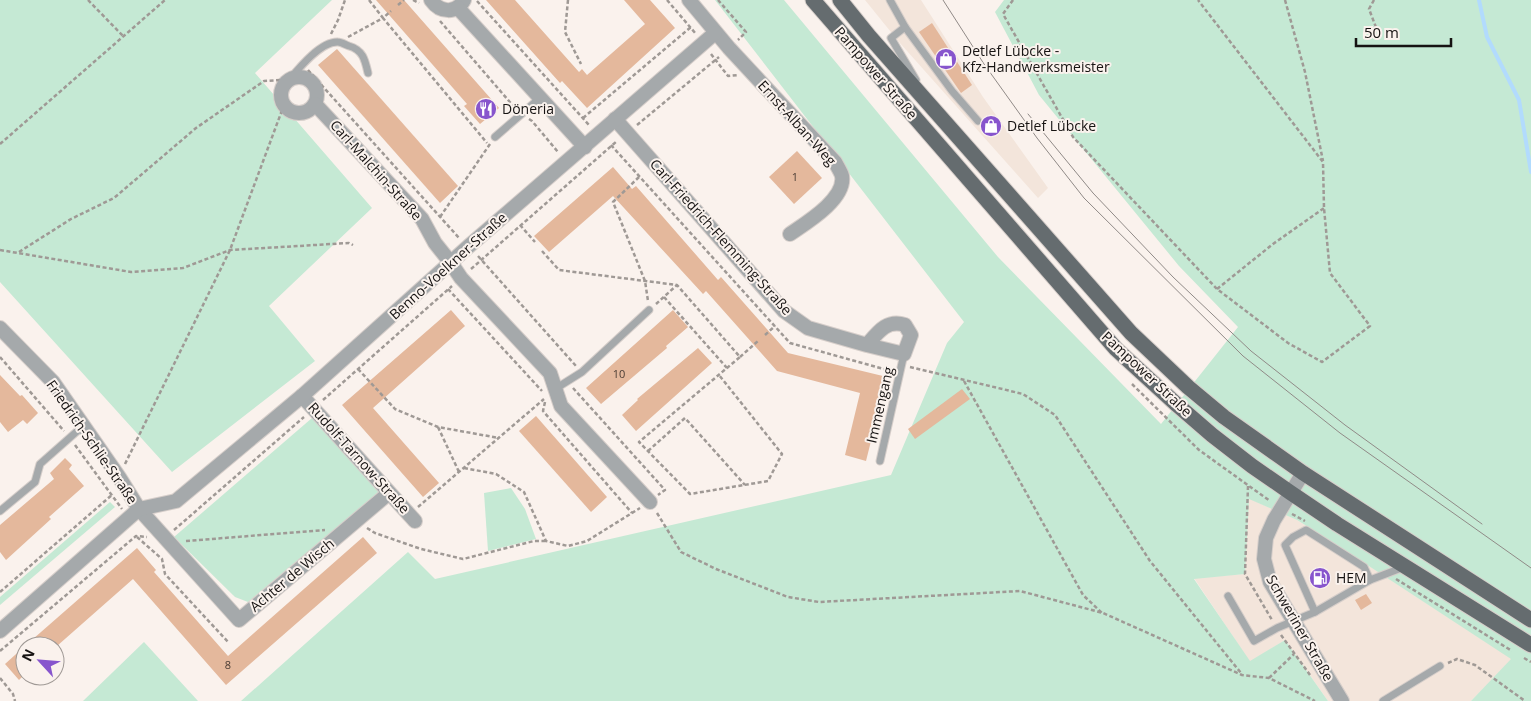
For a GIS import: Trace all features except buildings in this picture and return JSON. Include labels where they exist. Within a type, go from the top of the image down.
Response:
[{"type":"main road","name":"Pampower Straße","points":[[813,0],[1116,349],[1212,435],[1252,466],[1404,566],[1531,645]]},
{"type":"main road","name":"Pampower Straße","points":[[840,0],[931,107],[1131,333],[1188,387],[1224,417],[1304,473],[1531,620]]},
{"type":"street","points":[[431,0],[440,9],[452,10],[461,4],[584,147]]},
{"type":"street","points":[[689,0],[715,33]]},
{"type":"street","name":"Ernst-Alban-Weg","points":[[715,33],[835,162],[842,177],[841,188],[836,197],[812,219],[790,234]]},
{"type":"street","name":"Benno-Voelkner-Straße","points":[[139,509],[176,501],[302,396],[470,246],[715,33]]},
{"type":"street","points":[[300,76],[312,81],[317,92],[315,104],[306,112],[294,112],[284,105],[282,89],[289,80],[300,76]]},
{"type":"street","name":"Carl-Malchin-Straße","points":[[315,104],[422,220],[435,244],[461,278],[550,373],[551,393],[561,406],[650,502]]},
{"type":"street","name":"Carl-Friedrich-Flemming-Straße","points":[[615,119],[784,311],[808,328],[867,345],[903,360]]},
{"type":"street","points":[[867,345],[888,325],[897,323],[905,325],[911,335],[903,360]]},
{"type":"street","name":"Friedrich-Schlie-Straße","points":[[0,328],[53,382],[122,481],[139,509],[0,631]]},
{"type":"street","name":"Rudolf-Tarnow-Straße","points":[[302,396],[412,518]]},
{"type":"street","name":"Schweriner Straße","points":[[1304,473],[1274,520],[1266,538],[1264,559],[1270,582],[1342,701]]},
{"type":"street","name":"Achter de Wisch","points":[[139,509],[239,620],[390,493]]},
{"type":"lane","points":[[890,0],[905,27],[952,91],[978,121]]},
{"type":"lane","points":[[905,27],[891,38],[931,107]]},
{"type":"lane","points":[[289,80],[303,64],[324,46],[338,42],[355,48],[365,56],[368,72]]},
{"type":"lane","points":[[495,137],[540,98]]},
{"type":"lane","points":[[551,393],[582,372],[649,310]]},
{"type":"lane","name":"Immengang","points":[[880,461],[903,360]]},
{"type":"lane","points":[[0,511],[35,482],[40,464],[83,426]]},
{"type":"lane","points":[[1314,612],[1285,545],[1293,537],[1306,530],[1364,567],[1370,580]]},
{"type":"lane","points":[[1228,596],[1254,641],[1314,612],[1370,580],[1404,566]]},
{"type":"lane","points":[[1383,701],[1440,666]]},
{"type":"path","points":[[88,0],[123,36]]},
{"type":"path","points":[[0,144],[165,0]]},
{"type":"path","points":[[324,46],[338,20],[345,0]]},
{"type":"path","points":[[369,0],[489,146]]},
{"type":"path","points":[[398,5],[404,0]]},
{"type":"path","points":[[476,0],[598,134]]},
{"type":"path","points":[[568,0],[565,32],[581,64]]},
{"type":"path","points":[[718,0],[746,32],[729,48]]},
{"type":"path","points":[[1013,0],[1003,14],[1073,138],[1217,289],[1288,343],[1322,362],[1370,326],[1330,273],[1324,208],[1323,162],[1305,72],[1285,0]]},
{"type":"path","points":[[1198,0],[1323,162]]},
{"type":"path","points":[[1374,0],[1369,9],[1376,30]]},
{"type":"path","points":[[338,42],[383,18],[391,11]]},
{"type":"path","points":[[583,118],[703,17]]},
{"type":"path","points":[[438,20],[521,115],[532,121],[567,163]]},
{"type":"path","points":[[303,64],[460,239],[470,246],[481,261],[582,372]]},
{"type":"path","points":[[18,253],[71,219],[114,198],[196,128],[264,82],[289,80]]},
{"type":"path","points":[[0,592],[122,481],[230,250],[284,105]]},
{"type":"path","points":[[440,217],[495,137]]},
{"type":"path","points":[[640,177],[613,202],[645,280],[649,310]]},
{"type":"path","points":[[1217,289],[1324,208]]},
{"type":"path","points":[[520,225],[535,242]]},
{"type":"path","points":[[0,250],[131,272],[183,268],[230,250],[349,243],[353,245]]},
{"type":"path","points":[[542,251],[559,270],[677,285],[740,357]]},
{"type":"path","points":[[649,310],[677,285]]},
{"type":"path","points":[[448,290],[551,393]]},
{"type":"path","points":[[664,297],[727,368]]},
{"type":"path","points":[[765,335],[775,326]]},
{"type":"path","points":[[719,375],[782,454],[768,481],[690,494],[639,442],[758,341]]},
{"type":"path","points":[[903,360],[964,381],[1023,394],[1055,414],[1150,561],[1242,675]]},
{"type":"path","points":[[358,369],[395,409],[438,427],[499,438]]},
{"type":"path","points":[[964,381],[1083,595],[1103,613]]},
{"type":"path","points":[[356,521],[375,533],[421,549],[463,559],[534,542],[546,541],[568,546],[587,541],[650,502],[665,490],[567,382]]},
{"type":"path","points":[[412,518],[458,472],[551,393]]},
{"type":"path","points":[[551,393],[543,412],[632,513]]},
{"type":"path","points":[[648,451],[685,418],[745,485]]},
{"type":"path","points":[[438,427],[458,472]]},
{"type":"path","points":[[464,468],[496,474],[524,492],[546,541]]},
{"type":"path","points":[[650,502],[681,552],[716,569],[788,597],[819,602],[1020,591],[1103,613],[1242,675],[1269,678],[1314,701]]},
{"type":"path","points":[[178,537],[186,541],[328,530],[335,538]]},
{"type":"path","points":[[136,536],[162,560],[165,574],[229,643]]},
{"type":"path","points":[[1269,678],[1294,654]]},
{"type":"path","points":[[1440,666],[1457,659],[1476,665],[1525,701]]},
{"type":"path","points":[[0,678],[13,694],[14,701]]},
{"type":"shaded area","points":[[865,0],[921,0],[983,97],[1048,188],[1038,198],[899,42]]},
{"type":"shaded area","points":[[1248,498],[1297,520],[1512,659],[1471,701],[1328,701],[1285,640],[1250,662],[1194,578],[1244,574]]},
{"type":"green space","points":[[0,0],[332,0],[255,73],[372,208],[269,306],[315,361],[172,472],[0,282]]},
{"type":"green space","points":[[715,0],[784,0],[998,257],[1161,424],[1238,327],[1179,266],[1039,95],[995,12],[1004,0],[1531,0],[1531,701],[1471,701],[1511,659],[1297,520],[1249,499],[1245,574],[1194,579],[1250,661],[1285,640],[1328,701],[241,701],[408,552],[435,579],[891,475],[947,343],[964,322]]},
{"type":"green space","points":[[312,418],[379,492],[248,602],[235,597],[174,537]]},
{"type":"green space","points":[[511,488],[525,509],[536,539],[488,551],[484,493]]},
{"type":"green space","points":[[110,502],[115,507],[0,605],[0,597]]},
{"type":"green space","points":[[144,642],[198,701],[83,701]]},
{"type":"waterway","points":[[1479,0],[1487,37],[1519,100],[1531,172]]},
{"type":"tram line","points":[[943,0],[984,64],[1037,138],[1084,198],[1243,356],[1340,433],[1531,568]]},
{"type":"tram line","points":[[1028,114],[1093,193],[1173,277],[1251,351],[1345,425],[1482,524]]},
{"type":"place","name":"Detlef Lübcke - Kfz-Handwerksmeister","points":[[946,59]]},
{"type":"place","name":"Döneria","points":[[486,109]]},
{"type":"place","name":"Detlef Lübcke","points":[[991,126]]},
{"type":"place","name":"HEM","points":[[1320,578]]}]
